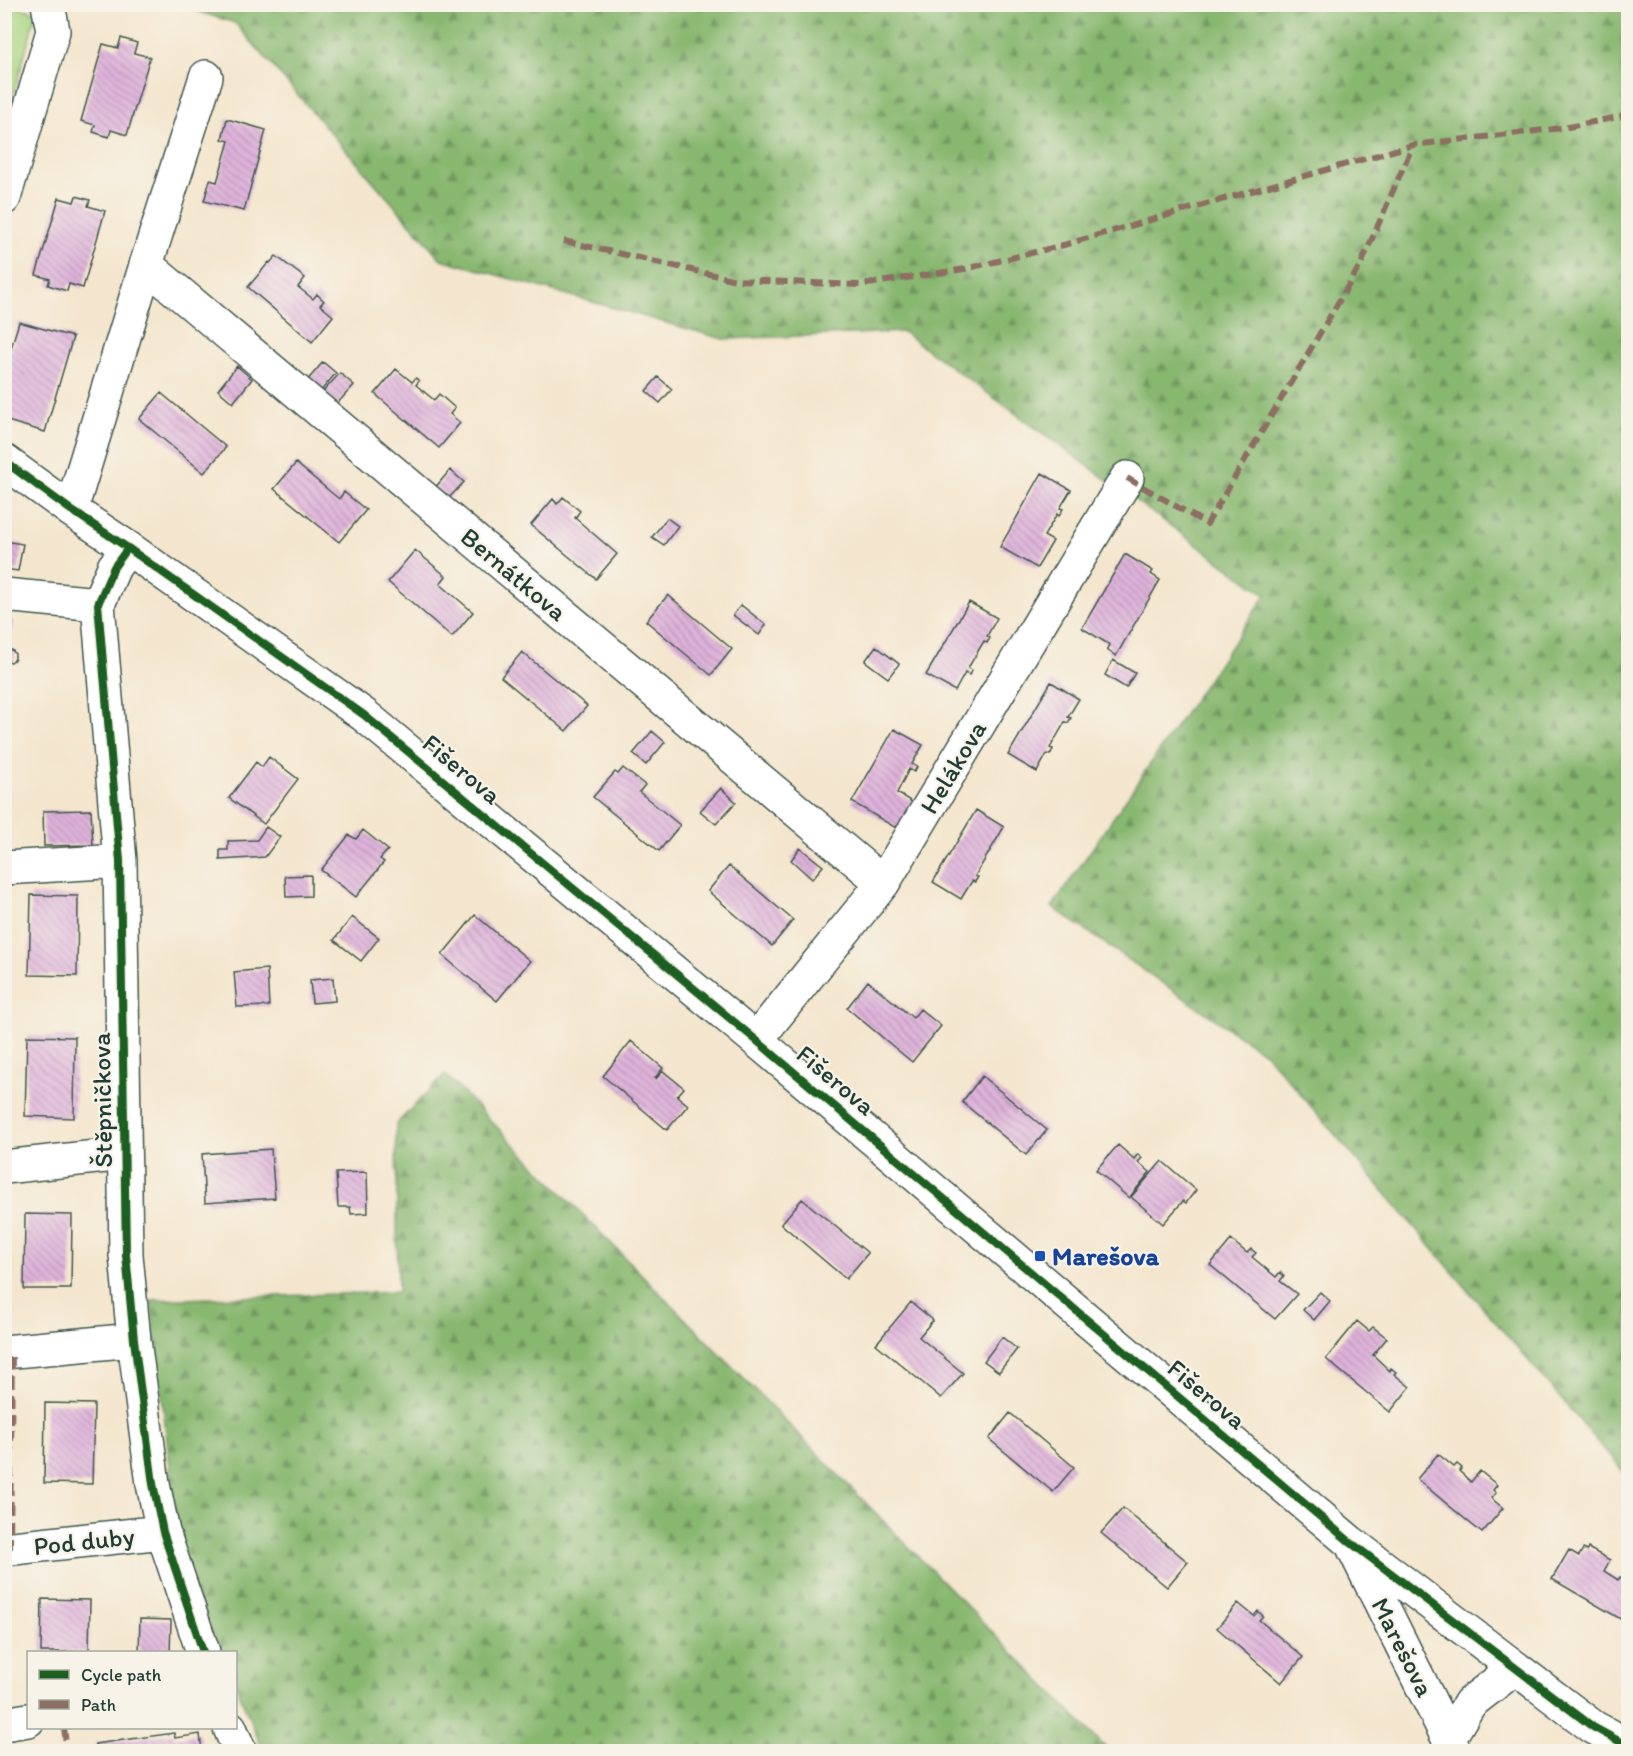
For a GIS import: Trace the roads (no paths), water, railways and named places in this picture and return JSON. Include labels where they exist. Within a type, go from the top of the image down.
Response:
[{"type":"street","points":[[4,198],[53,31],[48,4]]},
{"type":"street","points":[[71,510],[206,77]]},
{"type":"street","name":"Bernátkova","points":[[146,265],[883,883]]},
{"type":"street","name":"Fišerova","points":[[4,461],[364,715],[756,1040],[1350,1542],[1593,1727],[1629,1746]]},
{"type":"street","name":"Helákova","points":[[756,1040],[883,883],[1127,478]]},
{"type":"street","name":"Štěpničkova","points":[[128,548],[114,567],[98,603],[120,861],[126,1255],[134,1340],[153,1484],[163,1532],[202,1651]]},
{"type":"street","points":[[4,595],[98,603]]},
{"type":"street","points":[[4,868],[120,861]]},
{"type":"street","points":[[4,1167],[124,1154]]},
{"type":"street","points":[[4,1352],[134,1340]]},
{"type":"street","name":"Pod duby","points":[[4,1549],[163,1532]]},
{"type":"street","name":"Marešova","points":[[1350,1542],[1452,1745]]},
{"type":"street","points":[[1452,1745],[1470,1702],[1515,1668]]},
{"type":"street","points":[[4,1724],[27,1720]]},
{"type":"street","points":[[230,1729],[240,1752]]},
{"type":"place","name":"Marešova","points":[[1040,1256]]}]
